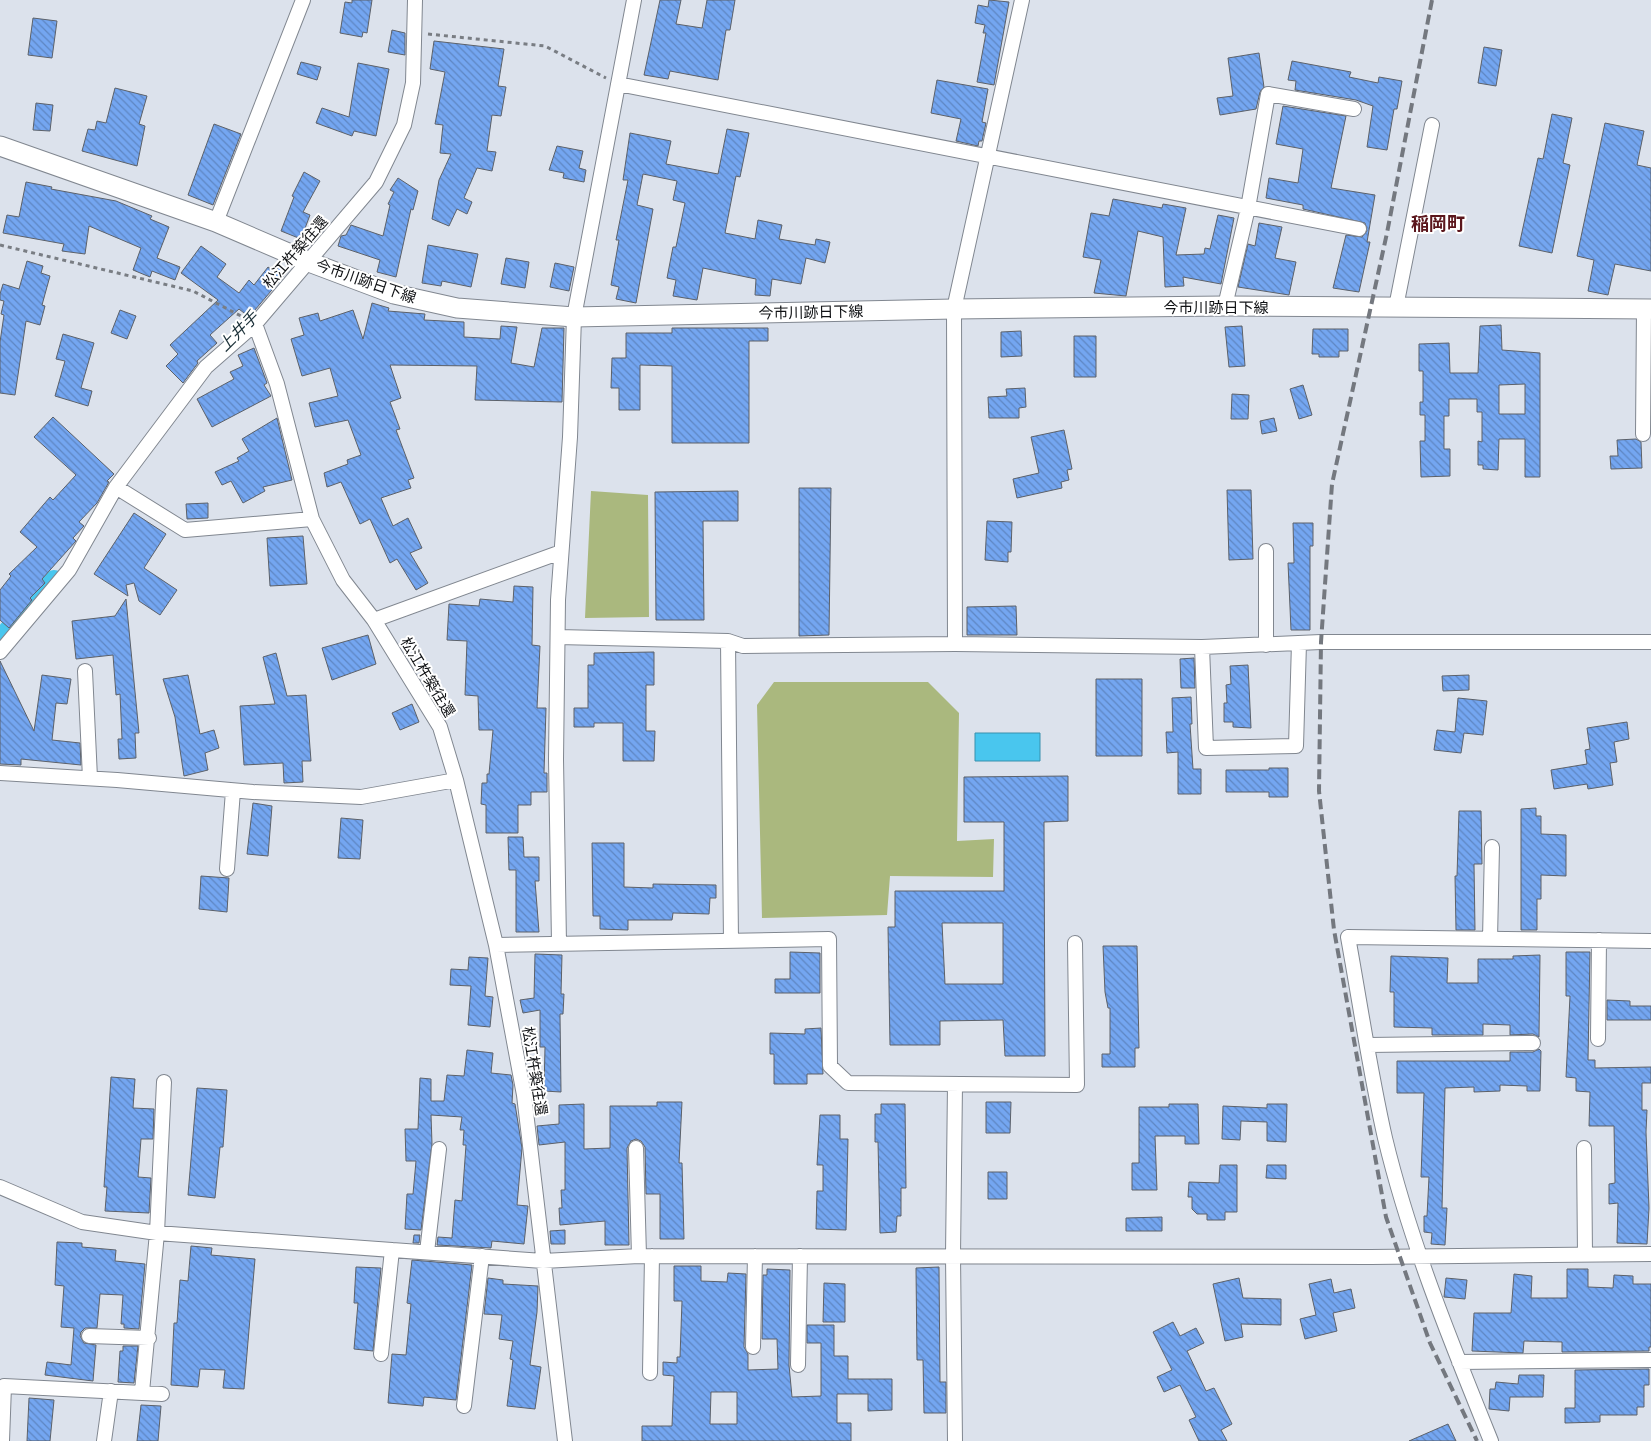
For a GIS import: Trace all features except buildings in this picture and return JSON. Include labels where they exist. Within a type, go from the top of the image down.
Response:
[{"type":"street","points":[[216,222],[302,0]]},
{"type":"street","name":"松江杵築往還","points":[[415,0],[413,83],[404,125],[376,182],[255,324],[277,384],[312,519],[343,580],[374,620],[440,727],[456,780],[496,945],[524,1095],[565,1441]]},
{"type":"street","points":[[559,943],[556,759],[558,637],[561,552],[570,437],[574,318],[634,0]]},
{"type":"street","points":[[955,644],[954,309],[1022,0]]},
{"type":"street","points":[[618,84],[1360,229]]},
{"type":"street","points":[[1225,306],[1248,208],[1268,94],[1354,109]]},
{"type":"street","points":[[1396,307],[1432,125]]},
{"type":"street","name":"今市川跡日下線","points":[[0,146],[216,222],[309,262],[394,294],[457,308],[574,318],[954,309],[1225,306],[1649,307]]},
{"type":"street","points":[[1643,434],[1649,307]]},
{"type":"street","points":[[0,652],[69,570],[116,487],[206,367],[255,324]]},
{"type":"street","points":[[116,487],[185,530],[312,519]]},
{"type":"street","points":[[1266,551],[1266,645]]},
{"type":"street","points":[[374,620],[561,552]]},
{"type":"street","points":[[558,637],[728,641],[744,646],[955,644],[1202,647],[1299,643],[1651,642]]},
{"type":"street","points":[[728,641],[731,941]]},
{"type":"street","points":[[1202,647],[1206,748],[1296,746],[1299,643]]},
{"type":"street","points":[[84,671],[90,778]]},
{"type":"street","points":[[0,773],[90,778],[233,791],[361,797],[456,780]]},
{"type":"street","points":[[227,869],[233,791]]},
{"type":"street","points":[[1490,939],[1492,847]]},
{"type":"street","points":[[1491,1441],[1459,1362],[1420,1256],[1385,1138],[1348,937],[1651,941]]},
{"type":"street","points":[[496,945],[829,939],[830,1066],[848,1082],[1077,1085],[1075,943]]},
{"type":"street","points":[[1598,1039],[1599,940]]},
{"type":"street","points":[[1368,1045],[1533,1043]]},
{"type":"street","points":[[142,1392],[149,1338],[157,1233],[164,1082]]},
{"type":"street","points":[[955,1084],[953,1255],[955,1441]]},
{"type":"street","points":[[636,1148],[645,1256],[650,1373]]},
{"type":"street","points":[[1584,1148],[1585,1255]]},
{"type":"street","points":[[428,1252],[439,1149]]},
{"type":"street","points":[[0,1187],[82,1222],[157,1233],[543,1261],[645,1256],[1420,1256],[1651,1254]]},
{"type":"street","points":[[381,1354],[392,1250]]},
{"type":"street","points":[[464,1406],[482,1256]]},
{"type":"street","points":[[753,1347],[755,1256]]},
{"type":"street","points":[[798,1365],[800,1256]]},
{"type":"street","points":[[89,1336],[149,1338]]},
{"type":"street","points":[[1459,1362],[1651,1360]]},
{"type":"street","points":[[2,1441],[4,1386],[162,1394]]},
{"type":"street","points":[[104,1441],[110,1391]]},
{"type":"path","points":[[415,33],[544,46],[618,84]]},
{"type":"path","points":[[0,245],[193,290],[255,324]]},
{"type":"green space","points":[[591,491],[648,495],[649,617],[585,618]]},
{"type":"green space","points":[[774,682],[928,682],[959,713],[957,841],[994,839],[993,877],[890,876],[887,915],[762,918],[757,705]]},
{"type":"water","points":[[975,733],[1040,733],[1040,761],[975,761]]},
{"type":"waterway","name":"上井手","points":[[0,638],[54,579]]},
{"type":"railway","points":[[1432,0],[1387,233],[1332,484],[1321,642],[1319,791],[1334,930],[1386,1217],[1430,1343],[1477,1441]]},
{"type":"district","name":"稲岡町","points":[[1438,223]]}]
